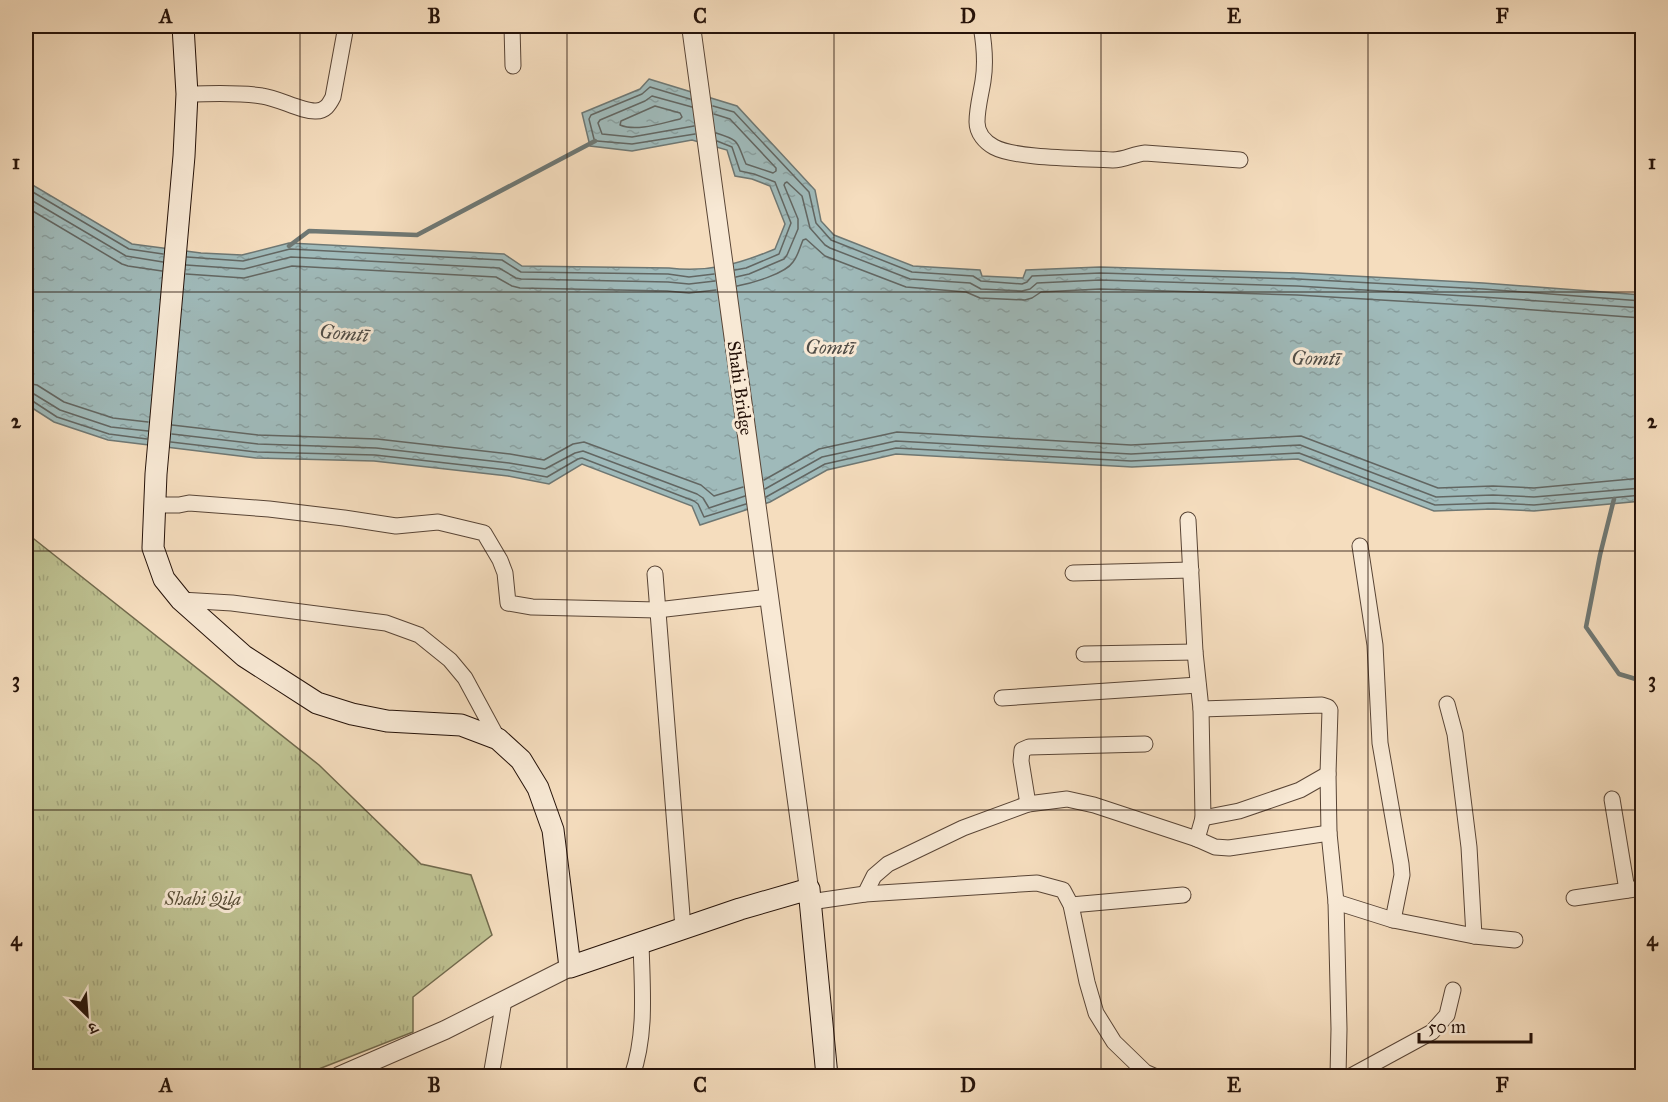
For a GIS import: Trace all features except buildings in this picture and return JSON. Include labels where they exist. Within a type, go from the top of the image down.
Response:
[{"type":"main road","points":[[183,26],[187,94],[184,156],[154,505],[153,548],[164,579],[181,600],[244,656],[316,703],[352,714],[387,721],[461,725],[498,739],[521,760],[538,788],[553,830],[570,967],[740,909],[810,896],[827,1077]]},
{"type":"street","points":[[187,94],[260,95],[310,111],[319,111],[327,107],[333,98],[346,26]]},
{"type":"street","points":[[512,26],[513,66]]},
{"type":"street","points":[[981,26],[984,39],[984,77],[977,122],[978,132],[994,147],[1032,155],[1113,160],[1136,153],[1240,160]]},
{"type":"street","name":"Shahi Bridge","points":[[692,32],[810,896]]},
{"type":"street","points":[[154,505],[189,503],[269,509],[396,526],[438,522],[484,533],[505,573],[508,603],[532,607],[657,610],[769,597]]},
{"type":"street","points":[[1188,520],[1195,652],[1201,709],[1203,818],[1197,839]]},
{"type":"street","points":[[1360,546],[1375,645],[1380,743],[1402,875],[1393,920]]},
{"type":"street","points":[[1073,573],[1191,570]]},
{"type":"street","points":[[655,574],[683,928]]},
{"type":"street","points":[[181,600],[232,603],[386,623],[419,635],[450,660],[465,678],[498,739]]},
{"type":"street","points":[[1084,654],[1195,652]]},
{"type":"street","points":[[1002,698],[1198,685]]},
{"type":"street","points":[[1447,704],[1455,734],[1469,846],[1474,936]]},
{"type":"street","points":[[1201,709],[1322,705],[1330,710],[1329,833],[1336,902],[1338,1077]]},
{"type":"street","points":[[1028,804],[1021,761],[1022,750],[1029,747],[1145,744]]},
{"type":"street","points":[[1203,818],[1239,811],[1300,790],[1328,774]]},
{"type":"street","points":[[1612,799],[1627,891]]},
{"type":"street","points":[[865,894],[874,876],[888,864],[963,828],[1028,804],[1067,800],[1094,805],[1215,847],[1229,848],[1329,833]]},
{"type":"street","points":[[810,896],[1037,883],[1063,890],[1071,905],[1096,1013],[1114,1042],[1154,1077]]},
{"type":"street","points":[[1574,898],[1642,888]]},
{"type":"street","points":[[1071,905],[1183,895]]},
{"type":"street","points":[[1336,902],[1393,920],[1474,936],[1515,940]]},
{"type":"street","points":[[632,1077],[642,1024],[640,942]]},
{"type":"street","points":[[339,1077],[445,1030],[570,967]]},
{"type":"street","points":[[1351,1077],[1432,1032],[1448,1015],[1453,990]]},
{"type":"street","points":[[491,1077],[504,1000]]},
{"type":"green space","name":"Shahi Qila","points":[[34,539],[319,765],[421,864],[471,875],[492,935],[413,997],[413,1032],[301,1076],[26,1076],[26,541]]},
{"type":"water","name":"Gomtī","points":[[649,79],[737,106],[815,190],[821,221],[834,235],[913,266],[980,270],[982,276],[1023,278],[1026,270],[1100,267],[1298,273],[1483,283],[1642,295],[1642,501],[1534,511],[1493,509],[1434,511],[1298,459],[1132,467],[896,454],[827,470],[770,502],[700,525],[692,506],[582,464],[549,484],[508,476],[374,461],[256,458],[108,440],[54,422],[26,404],[26,181],[132,244],[201,253],[242,255],[289,243],[504,254],[522,266],[697,269],[736,263],[775,249],[785,224],[770,186],[735,176],[727,150],[692,140],[632,151],[590,146],[582,113],[640,89]]},
{"type":"waterway","points":[[289,246],[309,231],[417,235],[595,141]]},
{"type":"waterway","points":[[1614,499],[1586,627],[1619,674],[1639,680],[1642,678]]}]
